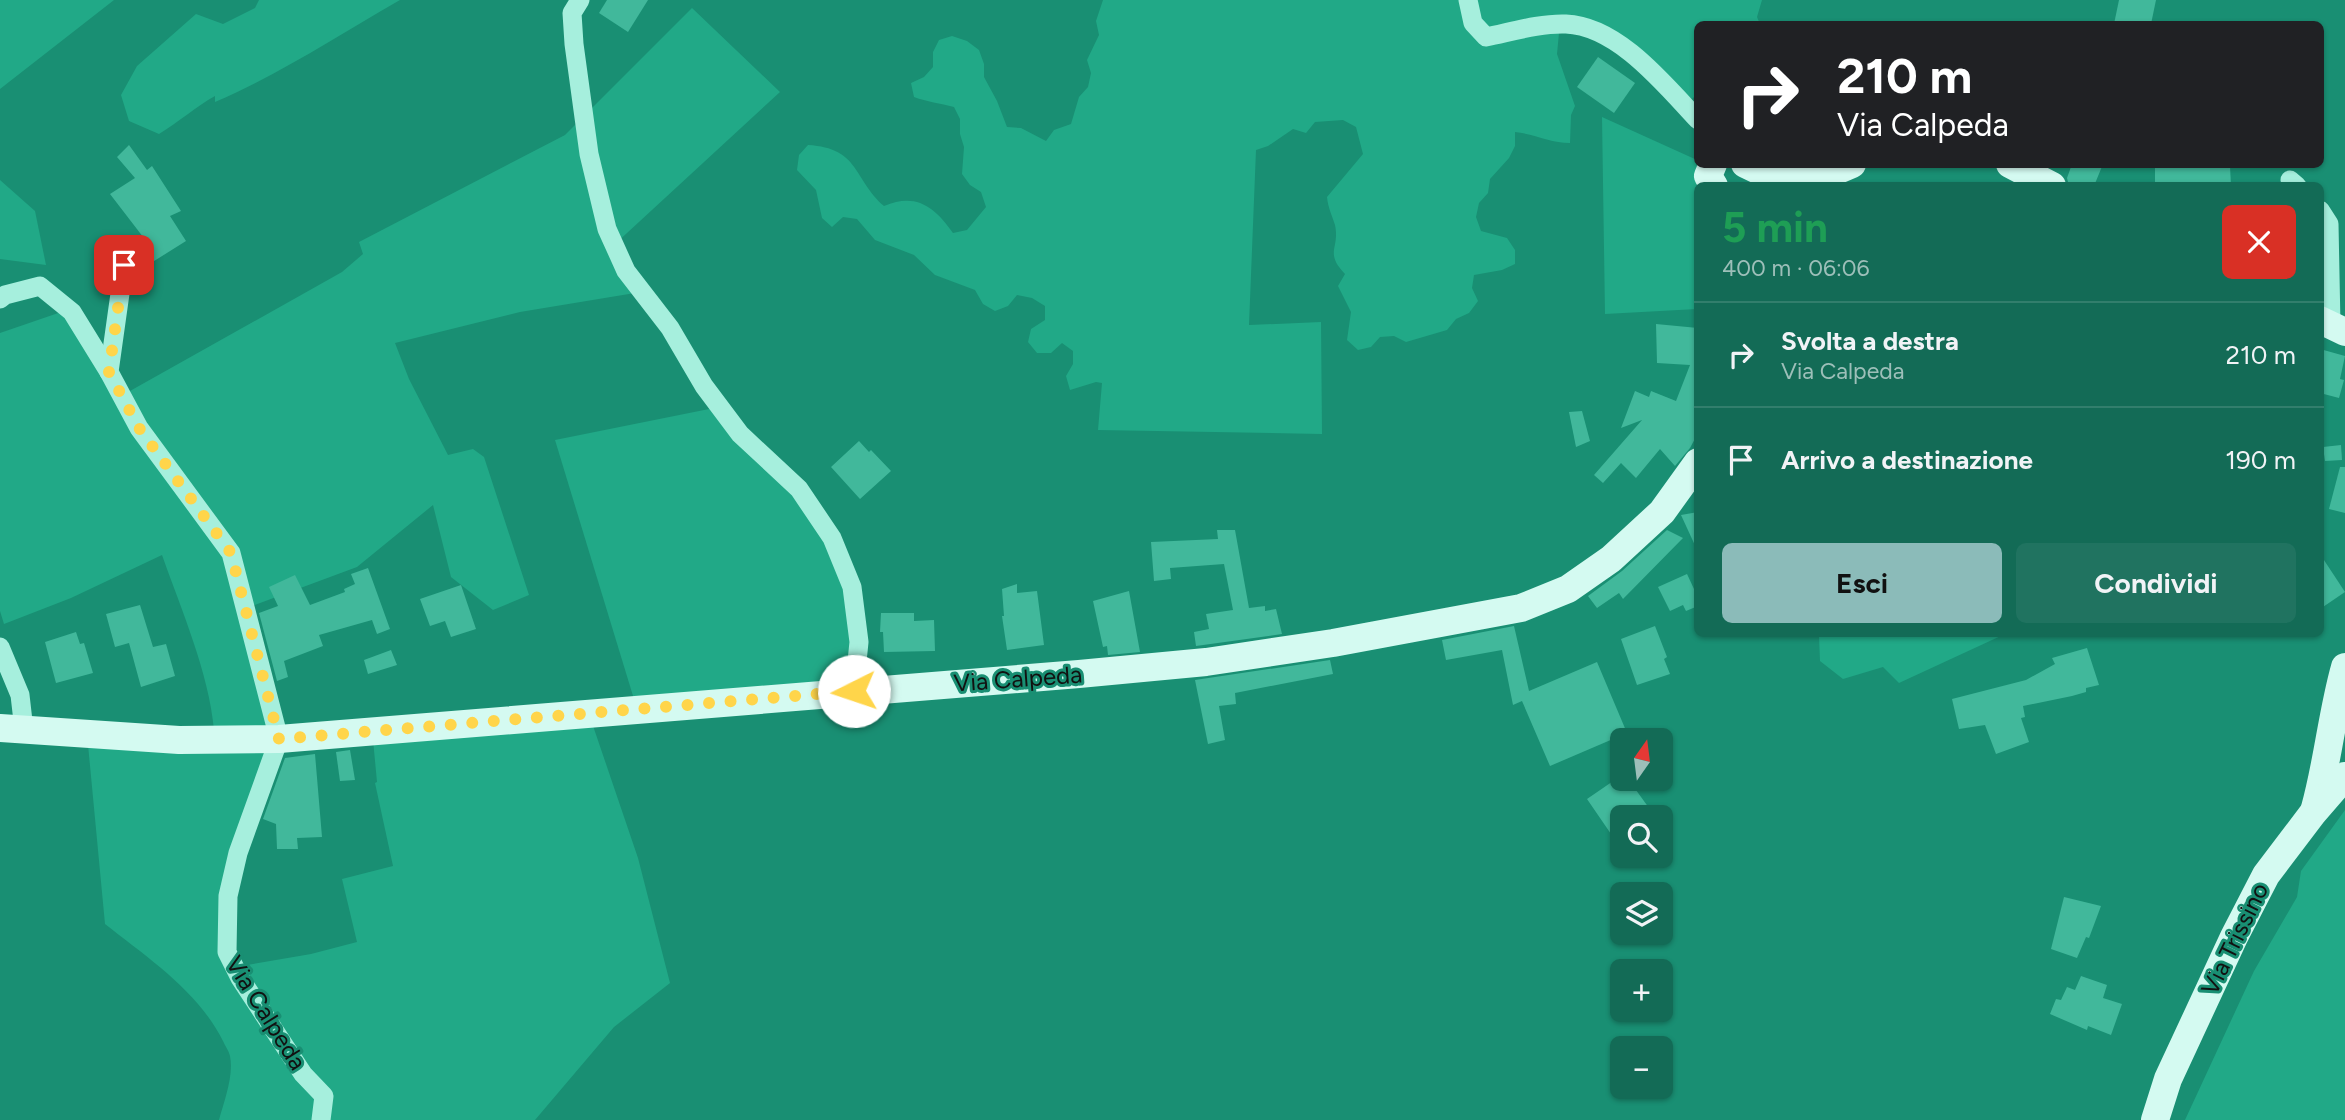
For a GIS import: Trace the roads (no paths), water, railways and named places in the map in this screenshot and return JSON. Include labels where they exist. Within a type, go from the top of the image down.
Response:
[{"type":"street","points":[[580,0],[572,13],[574,44],[589,154],[607,229],[626,271],[670,327],[704,386],[740,433],[799,489],[832,538],[852,587],[859,642],[854,691]]},
{"type":"street","points":[[1468,0],[1473,23],[1486,37],[1566,24],[1593,29],[1637,56],[1694,116]]},
{"type":"street","points":[[1753,168],[1772,177],[1812,181],[1843,168]]},
{"type":"street","points":[[2018,168],[2044,182]]},
{"type":"street","points":[[2324,216],[2329,224],[2332,325]]},
{"type":"street","points":[[109,372],[124,265]]},
{"type":"street","points":[[0,299],[5,295],[40,286],[72,312],[139,428],[231,553],[279,739]]},
{"type":"street","name":"Via Calpeda","points":[[12,729],[179,740],[279,739],[1079,674],[1206,662],[1333,643],[1521,608],[1568,589],[1611,559],[1662,512],[1694,468]]},
{"type":"street","points":[[0,647],[20,695],[12,729]]},
{"type":"street","points":[[2313,813],[2330,744],[2335,704],[2345,670]]},
{"type":"street","name":"Via Calpeda","points":[[279,739],[238,853],[228,896],[227,952],[240,978],[303,1074],[324,1096],[321,1120]]},
{"type":"street","name":"Via Trissino","points":[[2155,1120],[2168,1079],[2240,925],[2266,876],[2313,813],[2345,776]]}]
